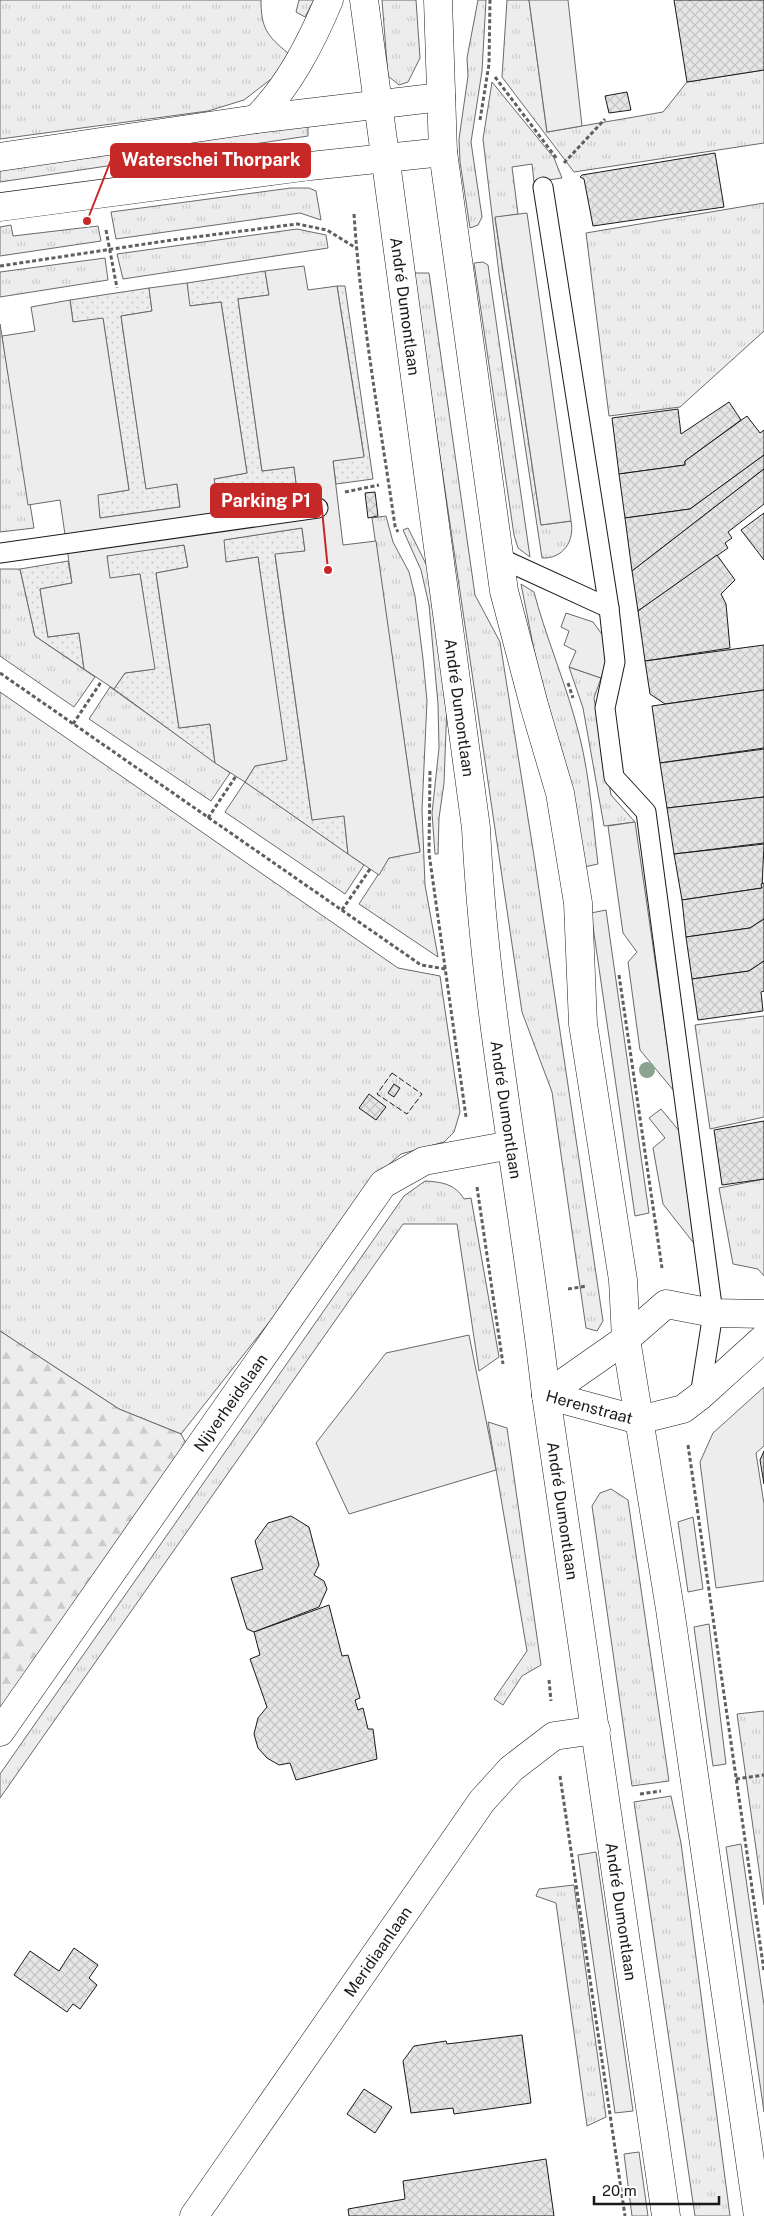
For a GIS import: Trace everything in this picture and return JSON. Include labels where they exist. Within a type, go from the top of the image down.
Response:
[{"type":"main road","points":[[256,119],[281,91],[306,49],[329,0]]},
{"type":"main road","name":"André Dumontlaan","points":[[364,0],[476,828],[480,900],[511,1145],[535,1294],[546,1395],[666,2216]]},
{"type":"main road","points":[[438,0],[443,152],[506,600],[560,793],[578,903],[583,1024],[623,1280],[626,1339],[670,1609],[758,2216]]},
{"type":"main road","points":[[0,157],[256,119],[441,97]]},
{"type":"main road","points":[[0,207],[82,194],[386,157],[443,152]]},
{"type":"main road","name":"Nijverheidslaan","points":[[0,1732],[383,1184],[424,1161],[511,1145]]},
{"type":"main road","name":"Herenstraat","points":[[546,1395],[626,1339],[666,1304],[713,1313],[764,1314]]},
{"type":"main road","name":"Herenstraat","points":[[546,1395],[639,1420],[692,1402],[764,1338]]},
{"type":"main road","name":"Meridiaanlaan","points":[[194,2216],[482,1801],[511,1768],[554,1736],[596,1730]]},
{"type":"lane","points":[[543,187],[609,608],[615,662],[605,708],[614,777],[646,812],[713,1313],[692,1402]]},
{"type":"lane","points":[[0,553],[318,508]]},
{"type":"lane","points":[[500,558],[609,608]]},
{"type":"path","points":[[480,121],[489,64],[490,0]]},
{"type":"path","points":[[495,77],[562,166],[606,118]]},
{"type":"path","points":[[0,266],[297,224],[327,230],[356,248],[354,206]]},
{"type":"path","points":[[105,224],[117,288]]},
{"type":"path","points":[[336,493],[379,485]]},
{"type":"path","points":[[0,673],[421,965],[446,970],[493,1298]]},
{"type":"path","points":[[73,724],[101,682]]},
{"type":"path","points":[[208,818],[236,776]]},
{"type":"path","points":[[342,910],[370,869]]},
{"type":"path","points":[[619,971],[663,1274]]},
{"type":"path","points":[[692,1402],[737,1779],[764,1971]]},
{"type":"path","points":[[737,1779],[764,1774]]},
{"type":"path","points":[[631,1796],[668,1789]]},
{"type":"path","points":[[565,1805],[625,2216]]},
{"type":"green space","points":[[0,0],[261,0],[262,18],[267,31],[288,53],[275,76],[244,100],[208,111],[0,139]]},
{"type":"green space","points":[[299,0],[314,0],[305,17],[296,12]]},
{"type":"green space","points":[[382,0],[416,0],[420,58],[408,82],[399,85],[388,76]]},
{"type":"green space","points":[[478,0],[486,0],[482,71],[471,142],[482,217],[478,225],[470,228],[460,162],[459,139],[468,76],[467,58]]},
{"type":"green space","points":[[507,0],[529,0],[547,132],[663,112],[687,82],[764,70],[764,143],[574,172],[502,77]]},
{"type":"green space","points":[[492,82],[554,158],[562,178],[534,182],[532,164],[512,167],[518,214],[495,218],[541,525],[571,521],[572,528],[569,542],[561,552],[549,558],[542,558],[499,274],[483,139]]},
{"type":"green space","points":[[308,124],[308,136],[0,182],[0,166]]},
{"type":"green space","points":[[291,188],[309,188],[316,191],[321,220],[300,213],[116,239],[111,212]]},
{"type":"green space","points":[[764,203],[764,331],[680,407],[609,416],[586,233]]},
{"type":"green space","points":[[11,225],[13,236],[98,226],[101,241],[0,256],[0,227]]},
{"type":"green space","points":[[297,229],[326,235],[328,248],[123,279],[117,254]]},
{"type":"green space","points":[[105,258],[108,280],[0,297],[0,272]]},
{"type":"green space","points":[[483,262],[488,265],[530,557],[518,548],[514,535],[474,263]]},
{"type":"green space","points":[[265,271],[269,295],[238,299],[262,471],[294,467],[297,490],[218,502],[214,479],[247,473],[221,302],[189,306],[187,283]]},
{"type":"green space","points":[[413,273],[429,273],[475,595],[500,642],[534,856],[603,1321],[597,1331],[586,1328],[552,1092],[522,1012]]},
{"type":"green space","points":[[337,286],[345,286],[373,479],[336,484],[333,461],[364,456]]},
{"type":"green space","points":[[149,288],[152,311],[121,316],[146,488],[177,484],[180,507],[100,518],[97,495],[129,490],[103,319],[73,322],[70,300]]},
{"type":"green space","points":[[0,324],[34,528],[0,532]]},
{"type":"green space","points":[[386,516],[393,542],[409,572],[415,596],[423,659],[427,701],[422,810],[425,885],[438,957],[359,904],[389,858],[420,851],[372,518]]},
{"type":"green space","points":[[302,528],[305,551],[275,555],[312,820],[344,815],[348,854],[245,782],[255,766],[286,760],[258,557],[226,562],[223,540]]},
{"type":"green space","points":[[408,528],[432,576],[447,704],[444,783],[439,818],[438,854],[435,854],[432,813],[439,748],[438,704],[429,605],[421,570],[403,530]]},
{"type":"green space","points":[[184,545],[188,567],[156,573],[179,728],[210,724],[215,763],[114,689],[125,673],[154,669],[140,574],[109,579],[107,555]]},
{"type":"green space","points":[[68,561],[72,583],[40,589],[48,637],[79,633],[84,669],[35,636],[20,569]]},
{"type":"green space","points":[[0,569],[20,569],[35,636],[95,677],[74,707],[0,656]]},
{"type":"green space","points":[[521,584],[534,592],[579,734],[589,790],[598,864],[584,867],[574,798],[537,665]]},
{"type":"green space","points":[[569,667],[601,678],[594,698],[611,795],[635,822],[604,826],[583,708]]},
{"type":"green space","points":[[110,687],[230,773],[211,801],[89,719]]},
{"type":"green space","points":[[0,692],[398,968],[440,976],[460,1112],[454,1132],[444,1142],[401,1154],[379,1173],[312,1268],[181,1434],[119,1409],[0,1331]]},
{"type":"green space","points":[[245,782],[364,865],[345,894],[225,812]]},
{"type":"green space","points":[[764,1016],[764,1117],[710,1129],[695,1025]]},
{"type":"green space","points":[[764,1179],[764,1276],[758,1269],[733,1264],[719,1188]]},
{"type":"green space","points":[[425,1181],[448,1185],[456,1190],[464,1199],[471,1198],[499,1357],[479,1371],[457,1224],[403,1224],[0,1798],[0,1774],[404,1196]]},
{"type":"green space","points":[[0,1331],[119,1409],[181,1434],[187,1445],[0,1715]]},
{"type":"green space","points":[[488,1422],[507,1428],[541,1665],[522,1676],[503,1705],[494,1699],[527,1651]]},
{"type":"green space","points":[[611,1489],[628,1500],[669,1781],[632,1786],[592,1506],[600,1493]]},
{"type":"green space","points":[[764,1711],[764,1905],[737,1714]]},
{"type":"green space","points":[[671,1796],[681,1843],[730,2216],[695,2216],[634,1802]]},
{"type":"green space","points":[[574,1885],[606,2117],[587,2126],[556,1903],[536,1896],[539,1889]]},
{"type":"shaded area","points":[[529,0],[568,0],[582,126],[547,132]]},
{"type":"shaded area","points":[[527,213],[571,521],[541,525],[495,217]]},
{"type":"shaded area","points":[[304,266],[308,290],[337,286],[364,457],[333,461],[343,545],[376,541],[420,852],[389,858],[379,875],[348,854],[344,816],[312,820],[275,554],[305,551],[302,528],[224,540],[226,562],[258,557],[287,760],[255,766],[245,782],[215,763],[210,724],[179,728],[156,573],[188,567],[184,545],[107,556],[110,578],[140,574],[155,669],[125,673],[114,689],[84,669],[79,633],[48,637],[40,589],[72,583],[60,500],[28,505],[2,336],[35,331],[31,307],[70,300],[73,322],[103,318],[129,490],[98,495],[100,518],[180,507],[177,484],[146,489],[121,316],[152,311],[149,288],[187,283],[190,306],[221,302],[247,473],[214,479],[218,501],[297,490],[294,467],[262,471],[238,299],[269,295],[265,271]]},
{"type":"shaded area","points":[[566,613],[593,622],[604,637],[608,657],[601,678],[569,667],[576,651],[564,645],[569,631],[561,627]]},
{"type":"shaded area","points":[[635,822],[674,1091],[640,1050],[628,962],[637,952],[623,933],[608,826]]},
{"type":"shaded area","points":[[606,910],[649,1213],[635,1216],[591,913]]},
{"type":"shaded area","points":[[661,1109],[681,1133],[696,1246],[663,1204],[653,1148],[665,1138],[649,1118]]},
{"type":"shaded area","points":[[469,1335],[496,1470],[349,1514],[316,1443],[386,1353]]},
{"type":"shaded area","points":[[764,1387],[764,1446],[756,1453],[764,1504],[764,1581],[716,1588],[700,1462],[713,1433]]},
{"type":"shaded area","points":[[693,1517],[703,1589],[688,1592],[678,1522]]},
{"type":"shaded area","points":[[709,1624],[726,1764],[713,1766],[694,1627]]},
{"type":"shaded area","points":[[741,1844],[764,2005],[764,2112],[726,1847]]},
{"type":"shaded area","points":[[596,1852],[633,2111],[615,2113],[578,1855]]},
{"type":"shaded area","points":[[639,2152],[648,2216],[632,2216],[624,2154]]},
{"type":"building","points":[[674,0],[764,0],[764,70],[687,82]]},
{"type":"building","points":[[627,92],[631,110],[609,113],[605,96]]},
{"type":"building","points":[[715,153],[724,207],[593,226],[584,179],[580,177],[582,175]]},
{"type":"building","points":[[729,402],[741,420],[685,461],[685,465],[619,474],[612,418],[678,409],[681,434]]},
{"type":"building","points":[[747,416],[760,433],[764,430],[764,455],[690,509],[625,518],[619,474],[685,465],[685,461]]},
{"type":"building","points":[[764,455],[764,469],[632,571],[625,518],[690,509]]},
{"type":"building","points":[[764,469],[764,504],[728,532],[732,538],[725,543],[728,548],[638,611],[632,571]]},
{"type":"building","points":[[375,492],[378,516],[368,518],[365,493]]},
{"type":"building","points":[[764,513],[764,560],[741,530]]},
{"type":"building","points":[[717,555],[735,580],[721,594],[726,604],[730,648],[645,661],[638,611]]},
{"type":"building","points":[[764,645],[764,690],[665,704],[650,694],[645,661]]},
{"type":"building","points":[[764,690],[764,748],[660,763],[652,706]]},
{"type":"building","points":[[764,749],[764,797],[667,808],[660,763]]},
{"type":"building","points":[[764,797],[764,843],[674,854],[667,808]]},
{"type":"building","points":[[764,844],[762,888],[682,900],[674,854]]},
{"type":"building","points":[[764,883],[764,919],[750,928],[686,937],[682,900],[762,888],[761,884]]},
{"type":"building","points":[[764,919],[764,961],[749,971],[692,979],[686,937],[750,928]]},
{"type":"building","points":[[764,961],[764,991],[761,992],[763,1011],[698,1020],[692,979],[749,971]]},
{"type":"building","points":[[394,1084],[400,1088],[394,1097],[388,1093]]},
{"type":"building","points":[[369,1094],[386,1107],[376,1120],[359,1108]]},
{"type":"building","points":[[764,1121],[764,1179],[722,1185],[714,1130]]},
{"type":"building","points":[[764,1451],[764,1484],[760,1460]]},
{"type":"building","points":[[291,1516],[309,1527],[319,1565],[314,1575],[324,1581],[327,1589],[319,1607],[254,1632],[247,1629],[231,1578],[263,1569],[255,1541],[268,1523]]},
{"type":"building","points":[[329,1605],[342,1656],[348,1655],[360,1698],[355,1700],[358,1710],[363,1708],[368,1729],[373,1729],[377,1759],[296,1780],[290,1763],[279,1765],[267,1758],[258,1748],[254,1734],[258,1718],[267,1707],[250,1659],[260,1655],[254,1632]]},
{"type":"building","points":[[74,1948],[98,1965],[89,1978],[97,1985],[80,2009],[73,2004],[67,2012],[14,1975],[30,1951],[59,1971]]},
{"type":"building","points":[[522,2035],[531,2103],[454,2114],[453,2108],[411,2113],[403,2061],[414,2046],[446,2041],[447,2044]]},
{"type":"building","points":[[364,2089],[392,2107],[375,2133],[347,2114]]},
{"type":"building","points":[[546,2159],[554,2216],[349,2216],[348,2209],[405,2199],[403,2181]]},
{"type":"fence","points":[[392,1073],[422,1094],[407,1114],[377,1094],[392,1073]]},
{"type":"place","name":"Waterschei Thorpark","points":[[87,221]]},
{"type":"place","name":"Parking P1","points":[[328,570]]}]
